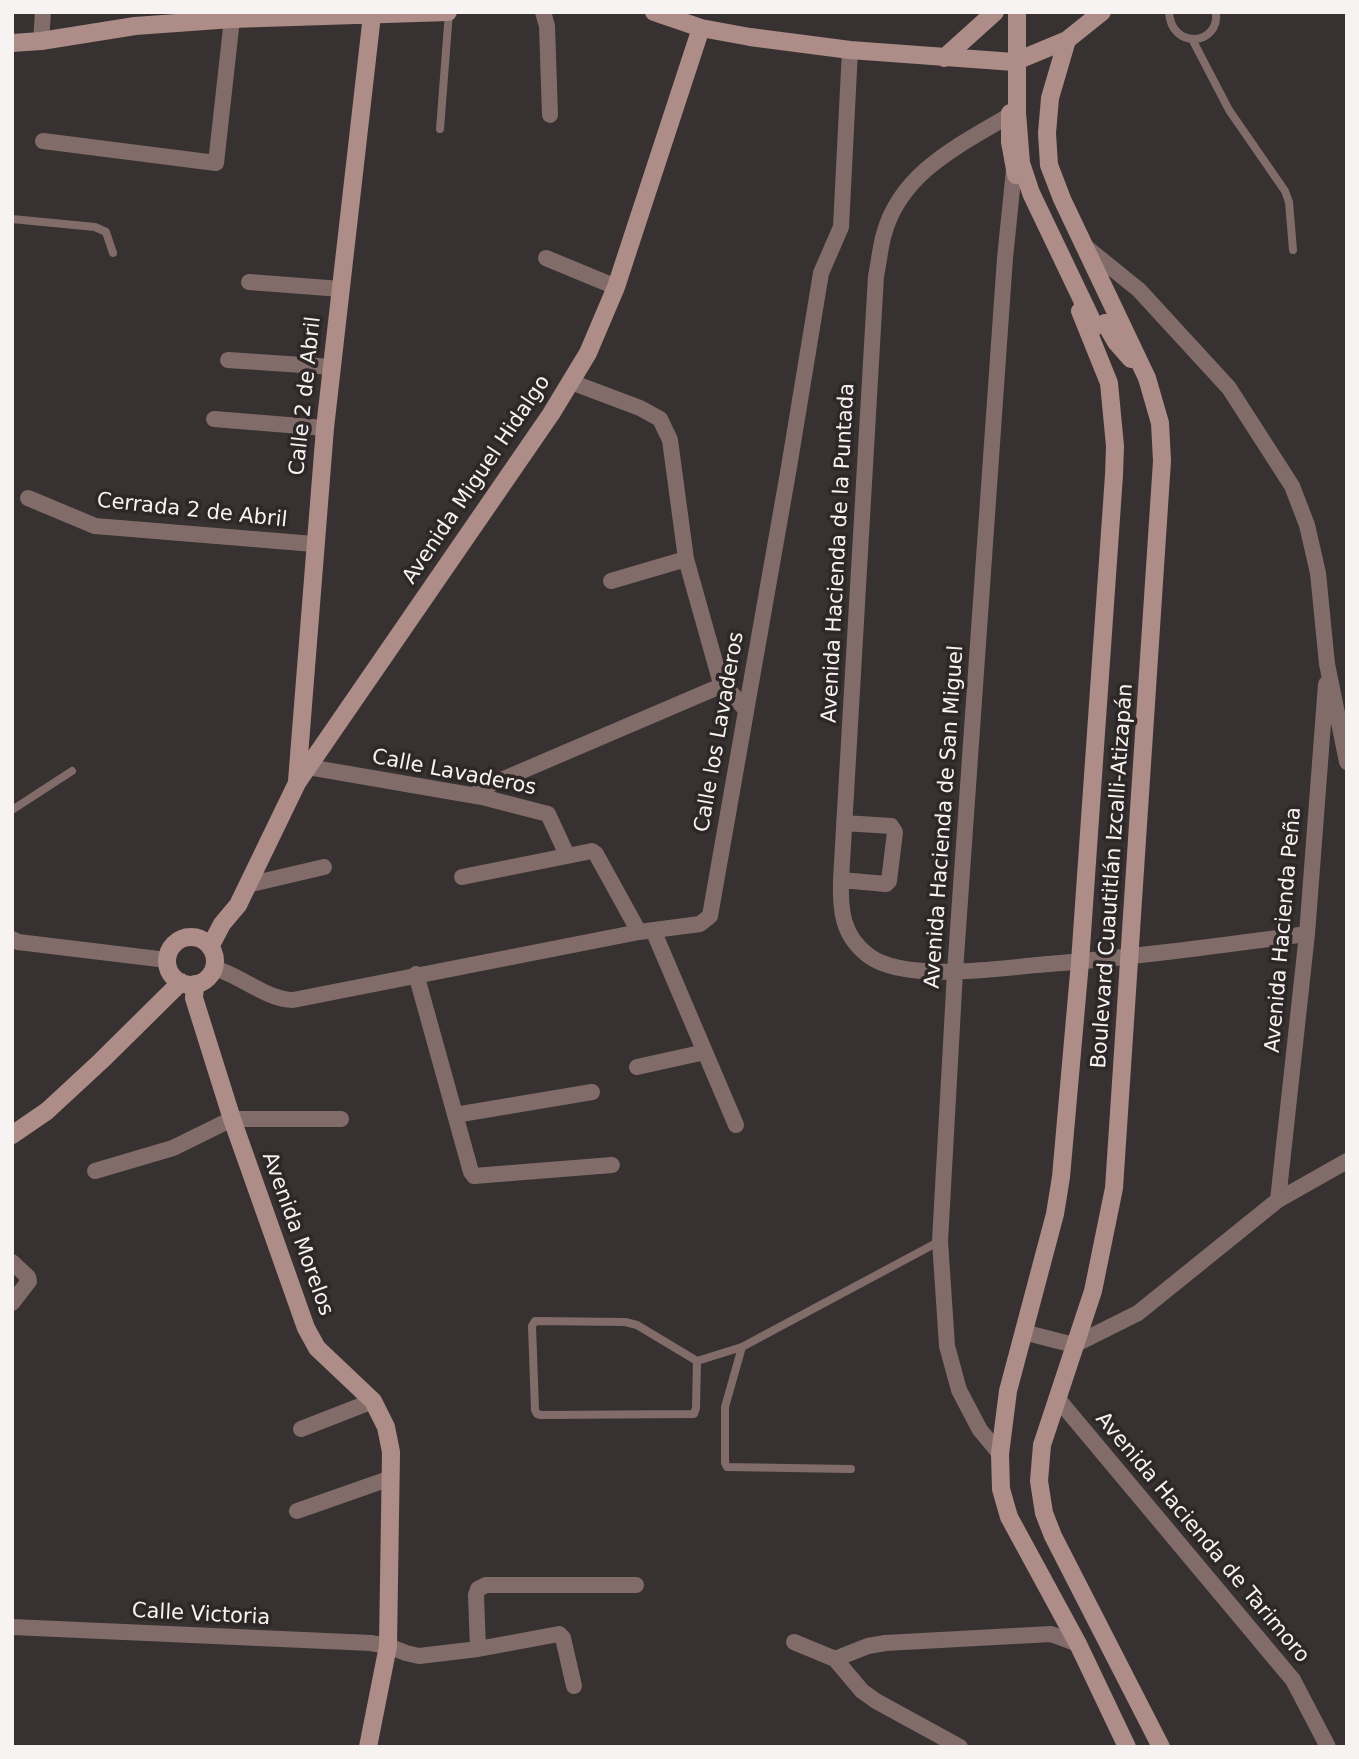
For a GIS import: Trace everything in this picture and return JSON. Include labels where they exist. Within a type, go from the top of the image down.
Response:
[{"type":"main road","points":[[12,43],[135,26],[242,16],[448,12]]},
{"type":"main road","points":[[653,12],[701,28],[750,37],[849,50],[1014,62],[1067,40],[1102,12]]},
{"type":"main road","points":[[944,58],[995,12]]},
{"type":"main road","points":[[1021,12],[1025,119],[1033,164],[1100,325],[1109,383]]},
{"type":"main road","name":"Boulevard Cuautitlán Izcalli-Atizapán","points":[[1021,12],[1010,114],[1014,170],[1078,307],[1109,383],[1115,446],[1080,962],[1061,1177],[1055,1214],[1008,1391],[1000,1454],[1001,1489],[1009,1517],[1078,1644],[1127,1747]]},
{"type":"main road","name":"Calle 2 de Abril","points":[[297,783],[325,428],[372,15]]},
{"type":"main road","name":"Avenida Miguel Hidalgo","points":[[206,943],[238,905],[297,783],[551,414],[588,353],[616,287],[701,28]]},
{"type":"main road","name":"Boulevard Cuautitlán Izcalli-Atizapán","points":[[1067,40],[1050,98],[1047,133],[1049,165],[1062,199],[1147,378],[1160,422],[1162,461],[1114,1188],[1093,1291],[1042,1445],[1039,1481],[1044,1513],[1053,1536],[1161,1747]]},
{"type":"main road","points":[[1100,325],[1147,378]]},
{"type":"main road","points":[[300,748],[313,759]]},
{"type":"main road","points":[[12,1135],[47,1111],[164,997],[179,976],[172,948],[181,939],[195,937],[206,943],[215,961],[207,979],[179,976]]},
{"type":"main road","name":"Avenida Morelos","points":[[179,976],[194,998],[232,1119],[306,1328],[317,1348],[373,1401],[386,1427],[391,1452],[388,1646],[368,1747]]},
{"type":"street","points":[[41,41],[43,12]]},
{"type":"street","points":[[543,12],[547,26],[550,115]]},
{"type":"street","points":[[43,141],[216,163],[242,16]]},
{"type":"street","name":"Calle los Lavaderos","points":[[214,968],[230,972],[285,1000],[646,931],[700,924],[710,916],[821,273],[841,227],[849,50]]},
{"type":"street","name":"Avenida Hacienda de la Puntada","points":[[1010,114],[926,168],[904,191],[884,232],[876,276],[844,823],[840,910],[845,925],[856,943],[870,957],[887,965],[955,972],[1130,958],[1307,934]]},
{"type":"street","name":"Avenida Hacienda de San Miguel","points":[[1000,1454],[980,1430],[959,1390],[950,1357],[942,1297],[940,1241],[955,972],[1004,258],[1014,170]]},
{"type":"street","points":[[1087,248],[1139,290],[1229,388],[1292,486],[1307,525],[1318,573],[1328,664],[1347,762]]},
{"type":"street","points":[[546,258],[616,287]]},
{"type":"street","points":[[249,282],[341,289]]},
{"type":"street","points":[[228,360],[332,367]]},
{"type":"street","points":[[571,382],[640,408],[660,419],[670,440],[686,559],[723,685],[745,709]]},
{"type":"street","points":[[214,419],[325,428]]},
{"type":"street","name":"Cerrada 2 de Abril","points":[[28,498],[95,526],[314,544]]},
{"type":"street","points":[[611,581],[686,559]]},
{"type":"street","name":"Avenida Hacienda Peña","points":[[1278,1200],[1307,934],[1328,664]]},
{"type":"street","points":[[480,789],[723,685]]},
{"type":"street","name":"Calle Lavaderos","points":[[313,759],[548,814],[567,855]]},
{"type":"street","points":[[841,880],[887,884],[890,881],[895,832],[891,826],[844,823]]},
{"type":"street","points":[[462,877],[567,855],[592,851],[596,854],[646,931],[705,1052],[736,1125]]},
{"type":"street","points":[[247,885],[324,867]]},
{"type":"street","points":[[12,939],[179,976]]},
{"type":"street","points":[[416,974],[474,1176],[612,1165]]},
{"type":"street","points":[[637,1067],[705,1052]]},
{"type":"street","points":[[455,1115],[592,1092]]},
{"type":"street","points":[[95,1171],[173,1148],[232,1119],[341,1119]]},
{"type":"street","points":[[1023,1332],[1074,1345],[1138,1313],[1278,1200],[1347,1161]]},
{"type":"street","points":[[12,1262],[29,1281],[12,1303]]},
{"type":"street","name":"Avenida Hacienda de Tarimoro","points":[[1057,1398],[1293,1680],[1328,1747]]},
{"type":"street","points":[[301,1429],[373,1401]]},
{"type":"street","points":[[297,1511],[391,1478]]},
{"type":"street","points":[[478,1649],[476,1595],[478,1589],[486,1585],[636,1585]]},
{"type":"street","name":"Calle Victoria","points":[[12,1627],[388,1646],[419,1656],[478,1649],[559,1634],[563,1638],[575,1686]]},
{"type":"street","points":[[835,1659],[868,1646],[885,1643],[1051,1634],[1078,1644]]},
{"type":"street","points":[[794,1643],[835,1659],[862,1691],[876,1701],[960,1747]]},
{"type":"lane","points":[[440,130],[448,12]]},
{"type":"lane","points":[[1169,12],[1170,23],[1175,31],[1192,40],[1204,37],[1213,29],[1216,12]]},
{"type":"lane","points":[[1192,40],[1229,110],[1285,191],[1289,202],[1293,250]]},
{"type":"lane","points":[[12,219],[95,227],[106,232],[113,253]]},
{"type":"lane","points":[[12,810],[72,771]]},
{"type":"lane","points":[[697,1361],[694,1414],[537,1414],[535,1410],[532,1326],[535,1321],[625,1322],[638,1325],[697,1361],[742,1347],[940,1241]]},
{"type":"lane","points":[[742,1347],[725,1407],[724,1463],[727,1466],[851,1469]]}]
